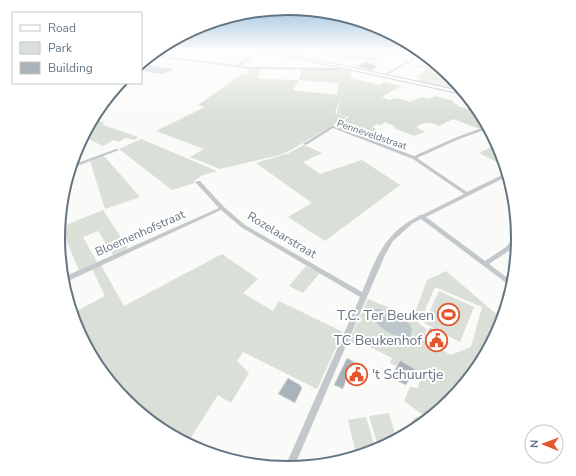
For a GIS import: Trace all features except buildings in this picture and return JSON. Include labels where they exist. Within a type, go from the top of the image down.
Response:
[{"type":"main road","points":[[364,72],[457,92]]},
{"type":"street","points":[[382,76],[389,72]]},
{"type":"street","name":"Penneveldstraat","points":[[305,144],[333,128],[414,158]]},
{"type":"street","points":[[414,158],[458,138],[482,129]]},
{"type":"street","points":[[77,165],[117,150]]},
{"type":"street","points":[[414,158],[467,194]]},
{"type":"street","points":[[292,461],[382,254],[391,240],[411,222],[421,216],[502,177]]},
{"type":"street","name":"Rozelaarstraat","points":[[198,182],[222,208],[243,226],[364,296]]},
{"type":"street","name":"Bloemenhofstraat","points":[[68,278],[222,208]]},
{"type":"street","points":[[421,216],[507,281]]},
{"type":"street","points":[[485,264],[511,245]]},
{"type":"shaded area","points":[[150,72],[167,72],[163,74]]},
{"type":"shaded area","points":[[429,79],[449,83],[456,91],[425,84]]},
{"type":"shaded area","points":[[378,309],[386,311],[410,324],[412,331],[410,337],[394,335],[381,327],[373,319],[373,310]]},
{"type":"green space","points":[[247,72],[260,72],[258,79],[299,80],[301,72],[351,72],[350,78],[380,85],[384,82],[401,86],[382,97],[389,100],[400,99],[410,102],[422,97],[428,99],[435,96],[454,101],[453,103],[457,104],[457,106],[469,109],[482,128],[480,129],[453,119],[439,126],[427,123],[419,125],[416,127],[425,132],[414,136],[394,128],[396,127],[385,122],[381,125],[377,124],[372,127],[376,129],[365,138],[335,127],[349,117],[337,113],[341,96],[335,113],[347,117],[280,155],[220,169],[190,157],[204,149],[156,131],[205,107],[198,105],[242,74],[246,74]],"holes":[[[299,80],[339,83],[337,95],[293,90]]]},
{"type":"green space","points":[[423,72],[437,72],[449,83],[429,79],[425,84],[414,82],[423,78],[418,77]]},
{"type":"green space","points":[[98,121],[104,123],[103,125],[138,137],[134,140],[126,138],[118,142],[114,140],[103,146],[88,139]]},
{"type":"green space","points":[[141,139],[217,171],[201,176],[194,181],[195,183],[172,190],[119,149]]},
{"type":"green space","points":[[304,145],[322,153],[303,162],[320,174],[362,160],[400,185],[325,241],[288,217],[312,203],[256,163],[289,153]]},
{"type":"green space","points":[[491,147],[498,163],[479,153]]},
{"type":"green space","points":[[104,156],[140,197],[105,209],[90,161]]},
{"type":"green space","points":[[103,210],[128,248],[113,255],[98,231],[83,237],[97,262],[79,271],[65,237],[65,225]]},
{"type":"green space","points":[[222,254],[258,279],[243,293],[273,311],[279,301],[343,332],[317,389],[243,352],[237,361],[249,373],[231,403],[218,395],[190,439],[152,415],[130,396],[113,376],[88,337],[77,311],[105,296],[92,269],[101,265],[124,306]]},
{"type":"green space","points":[[306,266],[320,273],[303,293],[289,286]]},
{"type":"green space","points":[[446,271],[497,315],[481,350],[465,374],[446,396],[439,402],[437,401],[439,403],[435,406],[424,415],[412,423],[414,418],[423,415],[404,401],[410,387],[418,388],[420,380],[415,376],[418,372],[400,360],[396,366],[390,363],[392,358],[370,347],[348,342],[368,299],[413,318],[427,280]],"holes":[[[435,287],[482,307],[471,347],[451,355],[423,340],[427,329],[419,324]]]},
{"type":"green space","name":"T.C. Ter Beuken","points":[[439,291],[474,307],[460,342],[424,323]]},
{"type":"green space","points":[[389,413],[395,433],[377,442],[369,416]]},
{"type":"green space","points":[[366,417],[374,444],[355,450],[348,420]]},
{"type":"place","name":"T.C. Ter Beuken","points":[[449,315]]},
{"type":"place","name":"TC Beukenhof","points":[[437,340]]},
{"type":"place","name":"'t Schuurtje","points":[[356,374]]}]
